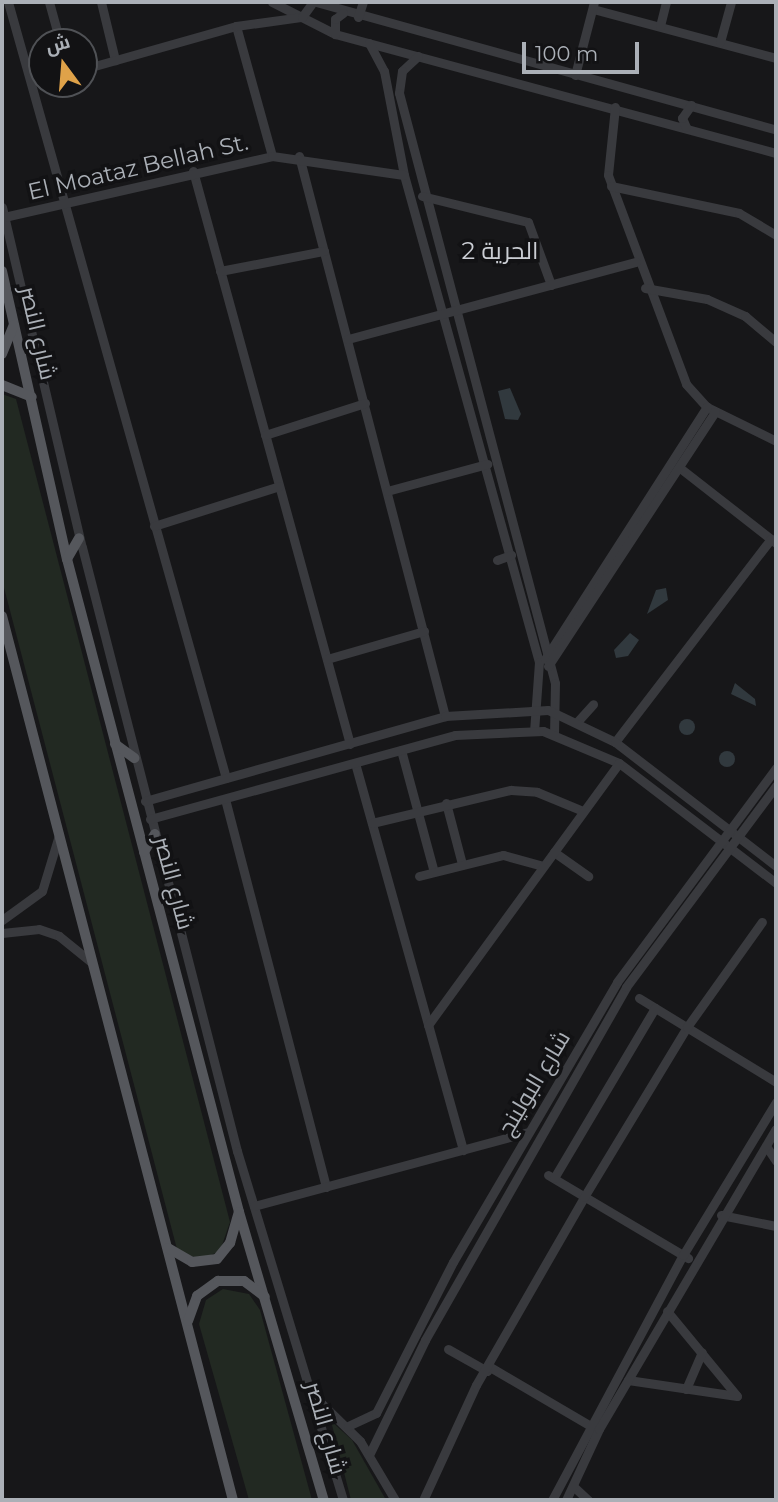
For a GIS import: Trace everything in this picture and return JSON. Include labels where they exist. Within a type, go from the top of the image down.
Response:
[{"type":"main road","name":"شارع النصر","points":[[2,271],[66,559],[239,1212],[269,1302],[324,1500]]},
{"type":"main road","points":[[2,354],[14,323]]},
{"type":"main road","points":[[2,385],[32,397]]},
{"type":"main road","points":[[66,559],[79,538]]},
{"type":"main road","points":[[2,616],[60,833],[90,962],[233,1500]]},
{"type":"main road","points":[[116,744],[134,758]]},
{"type":"main road","points":[[144,852],[155,834]]},
{"type":"main road","points":[[167,1248],[192,1262],[217,1259],[230,1243],[239,1212]]},
{"type":"main road","points":[[188,1328],[193,1302],[218,1281],[244,1281],[269,1302]]},
{"type":"street","points":[[8,2],[28,56]]},
{"type":"street","points":[[49,2],[56,28]]},
{"type":"street","points":[[101,2],[115,61]]},
{"type":"street","points":[[272,2],[335,34],[615,107],[776,153]]},
{"type":"street","points":[[98,65],[236,26],[302,17],[315,2],[343,13],[776,130]]},
{"type":"street","points":[[359,17],[362,2]]},
{"type":"street","points":[[660,26],[666,2]]},
{"type":"street","points":[[720,42],[728,2]]},
{"type":"street","points":[[575,75],[593,5],[776,58]]},
{"type":"street","points":[[335,34],[335,19],[343,13]]},
{"type":"street","points":[[236,26],[272,156]]},
{"type":"street","points":[[369,43],[384,71],[404,175],[544,663],[534,731]]},
{"type":"street","points":[[418,56],[402,71],[398,88],[414,158],[459,310],[557,714],[554,733]]},
{"type":"street","points":[[652,118],[658,110],[654,96]]},
{"type":"street","points":[[41,98],[154,526],[226,778]]},
{"type":"street","points":[[686,127],[682,118],[691,105]]},
{"type":"street","points":[[615,107],[607,166],[611,187],[645,288],[686,384],[711,410],[776,441]]},
{"type":"street","name":"El Moataz Bellah St.","points":[[3,212],[69,204],[193,171],[272,156],[299,156],[404,175]]},
{"type":"street","points":[[299,156],[445,716]]},
{"type":"street","points":[[401,159],[414,158]]},
{"type":"street","points":[[193,171],[350,744]]},
{"type":"street","points":[[611,187],[739,213],[776,235]]},
{"type":"street","points":[[410,193],[528,222],[551,285]]},
{"type":"street","points":[[3,212],[79,538],[145,801],[254,1206],[318,1400],[343,1500]]},
{"type":"street","points":[[220,271],[324,251]]},
{"type":"street","points":[[348,339],[636,262]]},
{"type":"street","points":[[645,288],[707,299],[745,316],[776,342]]},
{"type":"street","points":[[265,435],[365,403]]},
{"type":"street","points":[[544,663],[680,468],[711,410]]},
{"type":"street","points":[[632,535],[711,410]]},
{"type":"street","points":[[387,491],[487,464]]},
{"type":"street","points":[[615,742],[774,541],[680,468]]},
{"type":"street","points":[[154,526],[279,486]]},
{"type":"street","points":[[497,560],[511,555]]},
{"type":"street","points":[[327,659],[424,631]]},
{"type":"street","points":[[577,722],[593,704]]},
{"type":"street","points":[[145,801],[445,716],[539,709],[577,722],[615,742],[776,866]]},
{"type":"street","points":[[150,819],[471,732],[554,733],[619,763],[776,883]]},
{"type":"street","points":[[401,750],[434,872]]},
{"type":"street","points":[[355,763],[463,1150]]},
{"type":"street","points":[[428,1025],[619,763]]},
{"type":"street","name":"شارع البولينج","points":[[348,1426],[376,1413],[527,1132],[719,839],[776,768]]},
{"type":"street","name":"شارع البولينج","points":[[369,1455],[524,1161],[622,984],[776,786]]},
{"type":"street","points":[[372,823],[446,803],[511,790],[537,792],[583,811]]},
{"type":"street","points":[[169,794],[174,812]]},
{"type":"street","points":[[225,799],[326,1187]]},
{"type":"street","points":[[446,803],[463,864]]},
{"type":"street","points":[[2,920],[42,891],[60,833]]},
{"type":"street","points":[[554,852],[588,876]]},
{"type":"street","points":[[419,876],[503,855],[543,866]]},
{"type":"street","points":[[424,1498],[489,1369],[584,1197],[687,1027],[762,922]]},
{"type":"street","points":[[2,933],[39,929],[59,936],[90,962]]},
{"type":"street","points":[[639,998],[776,1082]]},
{"type":"street","points":[[654,1007],[551,1177],[695,1261]]},
{"type":"street","points":[[552,1500],[589,1425],[683,1255],[776,1102]]},
{"type":"street","points":[[566,1500],[628,1380],[721,1215],[776,1129]]},
{"type":"street","points":[[254,1206],[527,1132]]},
{"type":"street","points":[[765,1146],[776,1161]]},
{"type":"street","points":[[514,1155],[524,1161]]},
{"type":"street","points":[[721,1215],[776,1226]]},
{"type":"street","points":[[628,1380],[737,1396],[667,1311]]},
{"type":"street","points":[[448,1349],[589,1425]]},
{"type":"street","points":[[686,1388],[702,1352]]},
{"type":"street","points":[[318,1400],[348,1426],[369,1455],[395,1500]]},
{"type":"street","points":[[573,1486],[588,1500]]},
{"type":"shaded area","points":[[510,388],[521,414],[518,420],[505,419],[498,391]]},
{"type":"shaded area","points":[[2,394],[16,399],[230,1222],[220,1251],[202,1259],[178,1253],[2,580]]},
{"type":"shaded area","points":[[666,588],[668,600],[647,614],[656,590]]},
{"type":"shaded area","points":[[630,633],[639,640],[628,656],[616,658],[614,650]]},
{"type":"shaded area","points":[[735,683],[755,699],[756,706],[731,694]]},
{"type":"shaded area","points":[[687,719],[693,721],[693,733],[687,735],[681,733],[679,727],[681,721]]},
{"type":"shaded area","points":[[724,751],[730,751],[735,759],[733,765],[724,767],[719,762],[719,756]]},
{"type":"shaded area","points":[[223,1289],[249,1294],[260,1310],[312,1500],[249,1500],[199,1324],[206,1300]]},
{"type":"shaded area","points":[[331,1421],[352,1440],[386,1500],[351,1500]]},
{"type":"district","name":"الحرية 2","points":[[500,251]]}]
